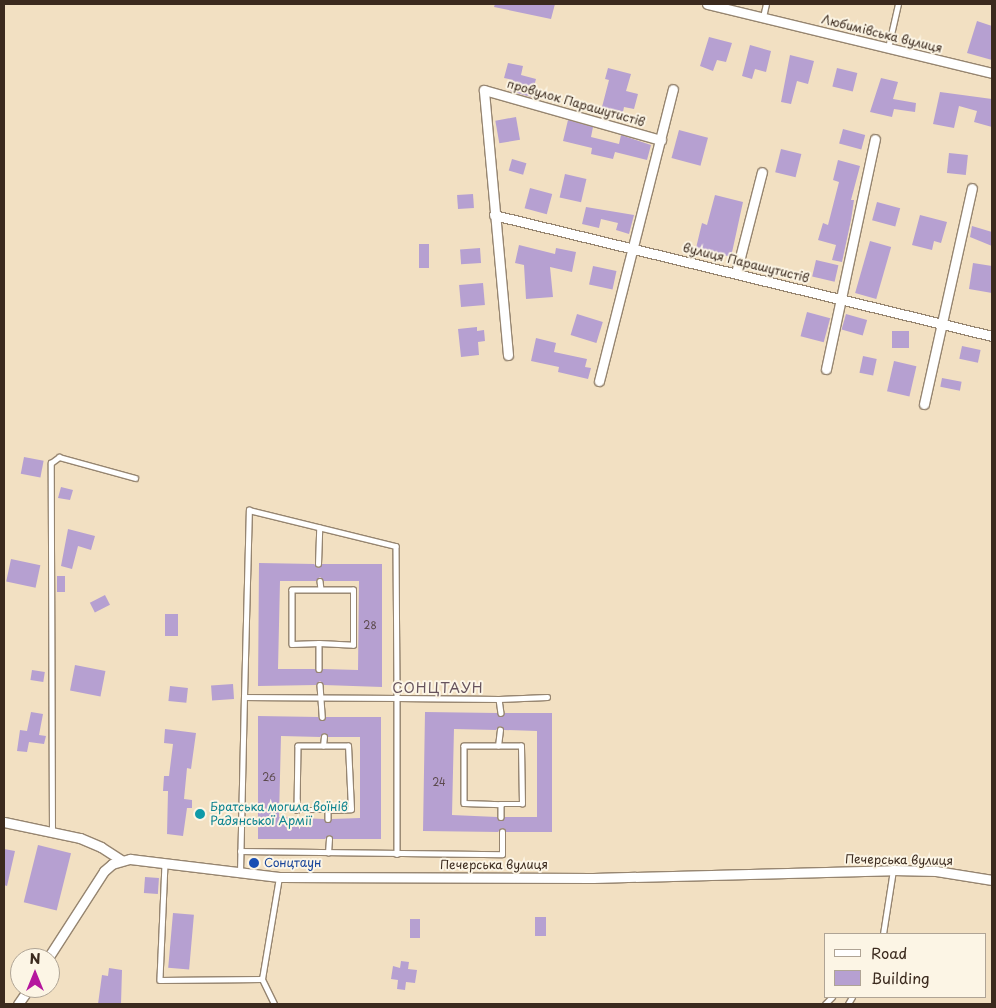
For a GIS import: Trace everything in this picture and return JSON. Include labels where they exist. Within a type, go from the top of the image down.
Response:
[{"type":"street","name":"Любимівська вулиця","points":[[707,4],[992,73]]},
{"type":"street","points":[[599,381],[631,248],[673,89]]},
{"type":"street","name":"провулок Парашутистів","points":[[494,215],[484,90],[661,140]]},
{"type":"street","points":[[826,369],[875,139]]},
{"type":"street","points":[[736,273],[762,172]]},
{"type":"street","points":[[924,404],[972,188]]},
{"type":"street","points":[[494,215],[508,355]]},
{"type":"street","name":"вулиця Парашутистів","points":[[494,215],[992,336]]},
{"type":"street","name":"Печерська вулиця","points":[[4,822],[52,832],[102,847],[121,860],[279,877],[593,878],[893,870],[936,871],[992,880]]},
{"type":"street","points":[[54,948],[98,880],[112,864],[121,860]]},
{"type":"lane","points":[[763,18],[766,4]]},
{"type":"lane","points":[[888,48],[898,4]]},
{"type":"lane","points":[[52,832],[51,463],[58,457],[135,478]]},
{"type":"lane","points":[[240,873],[249,510],[396,546],[397,854]]},
{"type":"lane","points":[[318,528],[318,564]]},
{"type":"lane","points":[[320,581],[321,589]]},
{"type":"lane","points":[[292,590],[353,590],[353,645],[318,643],[292,644],[292,590]]},
{"type":"lane","points":[[318,643],[319,669]]},
{"type":"lane","points":[[320,685],[322,717]]},
{"type":"lane","points":[[244,697],[322,696],[499,699],[548,697]]},
{"type":"lane","points":[[499,699],[501,713]]},
{"type":"lane","points":[[498,746],[500,730]]},
{"type":"lane","points":[[324,737],[324,746]]},
{"type":"lane","points":[[298,746],[348,746],[351,809],[328,810],[297,810],[298,746]]},
{"type":"lane","points":[[464,746],[521,746],[522,804],[501,804],[464,804],[464,746]]},
{"type":"lane","points":[[501,804],[501,817]]},
{"type":"lane","points":[[328,810],[328,819]]},
{"type":"lane","points":[[240,851],[502,854],[502,832]]},
{"type":"lane","points":[[328,853],[329,839]]},
{"type":"lane","points":[[165,864],[160,980],[262,979]]},
{"type":"lane","points":[[883,933],[893,870]]},
{"type":"lane","points":[[274,1004],[262,979],[279,877]]},
{"type":"building","points":[[495,4],[555,4],[551,19],[494,7]]},
{"type":"building","points":[[977,21],[992,26],[992,60],[967,53]]},
{"type":"building","points":[[709,37],[732,43],[726,62],[717,60],[713,71],[700,66]]},
{"type":"building","points":[[750,45],[771,51],[766,72],[755,69],[752,79],[742,76]]},
{"type":"building","points":[[790,55],[814,61],[808,84],[797,81],[791,104],[781,102]]},
{"type":"building","points":[[508,63],[523,66],[521,75],[536,79],[531,97],[510,91],[513,80],[504,78]]},
{"type":"building","points":[[608,68],[631,74],[626,91],[638,94],[634,109],[624,107],[623,112],[602,107],[609,80],[605,79]]},
{"type":"building","points":[[837,68],[857,73],[853,92],[832,86]]},
{"type":"building","points":[[881,78],[898,82],[893,99],[916,103],[915,112],[894,109],[892,117],[870,112]]},
{"type":"building","points":[[940,92],[992,99],[992,127],[974,122],[977,111],[959,106],[954,128],[933,124]]},
{"type":"building","points":[[516,117],[520,140],[499,143],[495,121]]},
{"type":"building","points":[[568,120],[593,127],[591,137],[619,144],[621,135],[651,145],[647,160],[615,152],[613,159],[591,154],[592,148],[563,141]]},
{"type":"building","points":[[843,129],[865,135],[861,149],[839,143]]},
{"type":"building","points":[[679,130],[708,138],[700,166],[671,158]]},
{"type":"building","points":[[781,149],[801,154],[796,177],[775,172]]},
{"type":"building","points":[[949,153],[968,155],[966,175],[947,173]]},
{"type":"building","points":[[512,159],[526,163],[523,175],[509,171]]},
{"type":"building","points":[[838,160],[860,166],[851,200],[854,200],[842,262],[832,260],[836,245],[818,240],[823,223],[828,225],[839,182],[833,180]]},
{"type":"building","points":[[565,174],[586,179],[581,202],[560,197]]},
{"type":"building","points":[[530,188],[552,194],[547,214],[525,208]]},
{"type":"building","points":[[473,194],[474,208],[458,209],[457,195]]},
{"type":"building","points":[[715,195],[743,202],[731,257],[696,248],[702,223],[707,225]]},
{"type":"building","points":[[877,202],[900,208],[895,227],[872,220]]},
{"type":"building","points":[[586,207],[634,215],[629,234],[616,230],[618,223],[601,219],[599,228],[582,224]]},
{"type":"building","points":[[920,215],[947,222],[941,243],[934,241],[932,250],[912,245]]},
{"type":"building","points":[[972,226],[992,232],[992,246],[970,237]]},
{"type":"building","points":[[870,241],[891,247],[876,299],[855,293]]},
{"type":"building","points":[[419,244],[429,244],[429,268],[419,268]]},
{"type":"building","points":[[519,245],[555,254],[556,248],[576,252],[572,272],[550,267],[553,297],[526,299],[524,265],[515,263]]},
{"type":"building","points":[[480,248],[481,263],[461,264],[460,249]]},
{"type":"building","points":[[816,260],[838,265],[835,282],[812,277]]},
{"type":"building","points":[[973,263],[992,266],[992,293],[969,289]]},
{"type":"building","points":[[593,266],[616,271],[613,290],[589,285]]},
{"type":"building","points":[[483,283],[485,305],[461,307],[459,285]]},
{"type":"building","points":[[807,312],[830,318],[824,342],[801,336]]},
{"type":"building","points":[[577,314],[603,322],[596,343],[571,335]]},
{"type":"building","points":[[846,314],[867,320],[863,335],[842,329]]},
{"type":"building","points":[[477,327],[477,331],[484,330],[485,341],[478,342],[479,355],[461,357],[458,329]]},
{"type":"building","points":[[892,331],[909,331],[909,348],[892,348]]},
{"type":"building","points":[[536,338],[556,343],[554,352],[587,359],[585,367],[591,368],[588,379],[558,372],[559,367],[531,361]]},
{"type":"building","points":[[962,346],[981,350],[978,363],[959,359]]},
{"type":"building","points":[[863,356],[877,359],[873,376],[859,373]]},
{"type":"building","points":[[894,361],[916,366],[909,396],[887,391]]},
{"type":"building","points":[[942,378],[962,382],[960,391],[940,387]]},
{"type":"building","points":[[24,457],[44,461],[40,478],[21,474]]},
{"type":"building","points":[[61,487],[73,490],[70,500],[58,498]]},
{"type":"building","points":[[68,529],[95,536],[91,550],[78,546],[72,569],[61,566]]},
{"type":"building","points":[[11,559],[40,565],[36,588],[6,581]]},
{"type":"building","points":[[259,563],[314,564],[318,568],[322,564],[382,564],[382,687],[324,685],[320,681],[316,685],[258,686]],"holes":[[[320,577],[324,581],[359,581],[358,670],[323,669],[319,673],[315,669],[278,669],[280,581],[316,581]]]},
{"type":"building","points":[[57,576],[65,576],[65,592],[57,592]]},
{"type":"building","points":[[105,595],[110,605],[95,613],[90,603]]},
{"type":"building","points":[[165,614],[178,614],[178,636],[165,636]]},
{"type":"building","points":[[75,665],[105,671],[100,696],[70,691]]},
{"type":"building","points":[[32,670],[45,672],[43,682],[30,680]]},
{"type":"building","points":[[233,684],[234,699],[212,700],[211,686]]},
{"type":"building","points":[[170,686],[188,688],[186,703],[168,701]]},
{"type":"building","points":[[31,712],[43,714],[39,735],[46,736],[44,744],[29,742],[27,752],[17,751],[20,730],[27,731]]},
{"type":"building","points":[[425,712],[497,713],[501,717],[505,713],[552,713],[552,832],[506,832],[502,828],[498,832],[423,831]],"holes":[[[500,726],[504,730],[537,731],[537,817],[505,817],[501,821],[497,817],[452,815],[454,729],[496,730]]]},
{"type":"building","points":[[258,716],[318,717],[322,721],[326,717],[381,717],[381,839],[333,839],[329,835],[325,839],[258,839]],"holes":[[[324,733],[328,737],[360,737],[360,818],[332,819],[328,823],[324,819],[279,817],[281,736],[320,737]]]},
{"type":"building","points":[[165,729],[196,733],[191,769],[187,768],[184,799],[192,800],[192,808],[187,808],[183,836],[167,834],[168,791],[163,791],[164,776],[169,776],[173,744],[164,743]]},
{"type":"building","points":[[38,845],[71,853],[57,910],[24,902]]},
{"type":"building","points":[[4,849],[15,851],[7,886],[4,885]]},
{"type":"building","points":[[145,877],[159,878],[158,894],[144,893]]},
{"type":"building","points":[[173,913],[194,915],[189,970],[168,968]]},
{"type":"building","points":[[535,917],[546,917],[546,936],[535,936]]},
{"type":"building","points":[[410,919],[420,919],[420,938],[410,938]]},
{"type":"building","points":[[401,961],[409,962],[408,969],[417,970],[415,983],[406,982],[405,990],[397,989],[398,980],[391,979],[393,966],[400,968]]},
{"type":"building","points":[[109,968],[122,970],[121,1004],[98,1004],[102,975],[108,976]]},
{"type":"place","name":"Братська могила воїнів Радянської Армії","points":[[200,814]]},
{"type":"place","name":"Сонцтаун","points":[[254,863]]},
{"type":"district","name":"СОНЦТАУН","points":[[438,688]]}]
